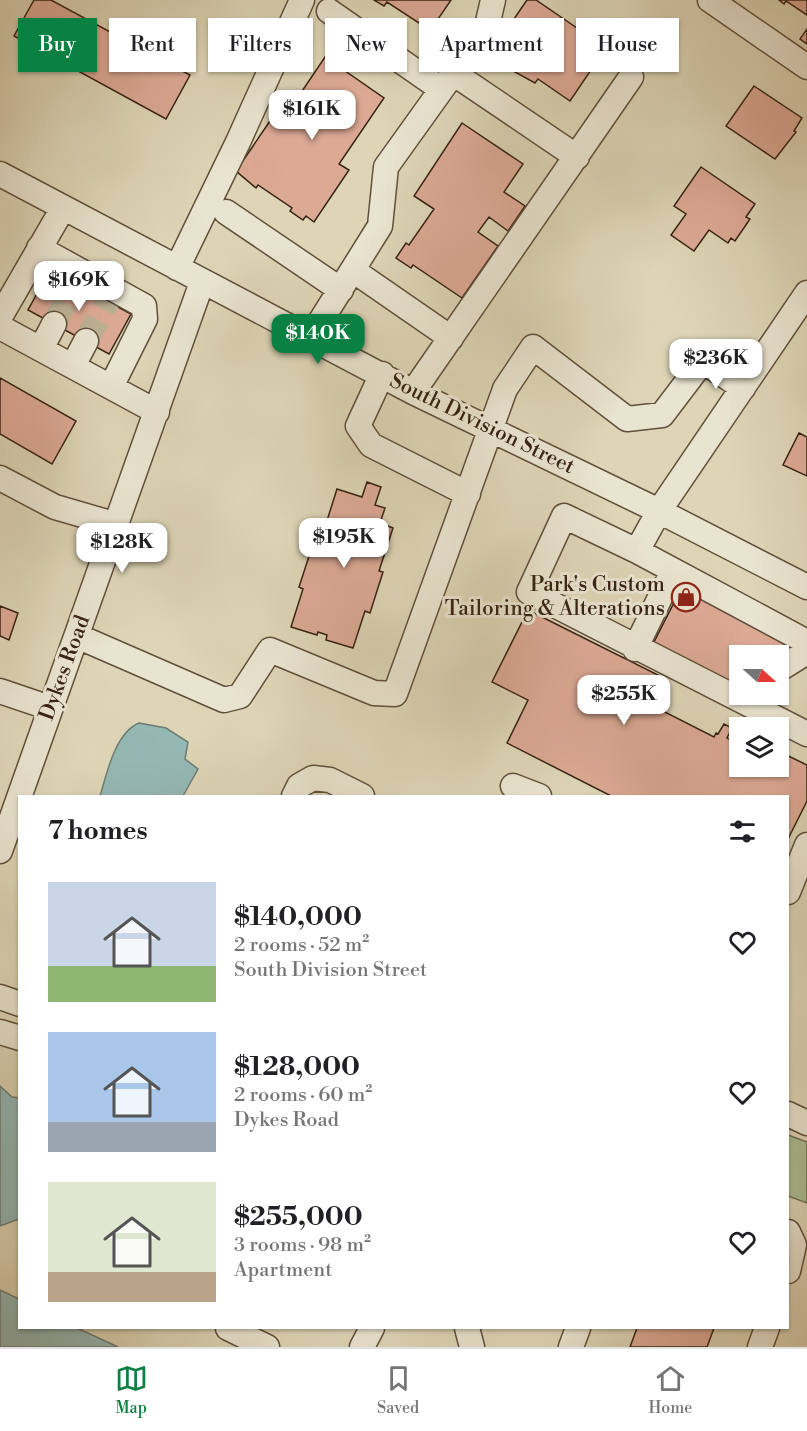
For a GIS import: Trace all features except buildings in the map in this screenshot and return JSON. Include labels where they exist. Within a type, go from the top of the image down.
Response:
[{"type":"street","points":[[177,268],[238,142],[302,0]]},
{"type":"street","points":[[310,338],[380,226],[386,167],[487,26],[493,0]]},
{"type":"street","points":[[710,0],[807,67]]},
{"type":"street","points":[[329,11],[577,157]]},
{"type":"street","points":[[413,392],[631,77]]},
{"type":"street","name":"South Division Street","points":[[1,177],[63,207],[413,392],[659,510],[807,587]]},
{"type":"street","points":[[0,317],[63,207]]},
{"type":"street","points":[[226,212],[451,338]]},
{"type":"street","points":[[39,248],[78,277],[111,295],[144,306],[145,319],[111,387]]},
{"type":"street","name":"Dykes Road","points":[[19,795],[202,282]]},
{"type":"street","points":[[637,551],[659,510],[807,293]]},
{"type":"street","points":[[41,349],[54,324]]},
{"type":"street","points":[[0,327],[157,412]]},
{"type":"street","points":[[73,366],[86,341]]},
{"type":"street","points":[[77,636],[224,700],[240,696],[270,650],[374,693],[395,694],[505,389],[533,347],[627,419],[662,415],[703,361],[743,388]]},
{"type":"street","points":[[382,374],[358,426],[371,446],[468,494]]},
{"type":"street","points":[[0,478],[55,507],[117,525]]},
{"type":"street","points":[[729,689],[635,649],[529,592],[564,516],[637,551],[807,642]]},
{"type":"street","points":[[635,649],[673,571]]},
{"type":"street","points":[[789,663],[807,652]]},
{"type":"street","points":[[0,691],[50,708]]},
{"type":"street","points":[[763,705],[807,734]]},
{"type":"street","points":[[294,795],[299,786],[313,778],[330,780],[360,795]]},
{"type":"street","points":[[513,786],[536,795]]},
{"type":"street","name":"Dykes Road","points":[[0,850],[18,799]]},
{"type":"street","points":[[789,890],[807,845]]},
{"type":"street","points":[[0,997],[18,1003]]},
{"type":"street","points":[[0,1032],[18,1037]]},
{"type":"street","points":[[789,1114],[807,1123]]},
{"type":"street","points":[[789,1234],[794,1245],[789,1267]]},
{"type":"street","points":[[230,1329],[267,1347]]},
{"type":"street","points":[[362,1347],[371,1329]]},
{"type":"street","points":[[467,1329],[472,1347]]},
{"type":"street","points":[[571,1347],[578,1329]]},
{"type":"street","points":[[760,1347],[767,1329]]},
{"type":"green space","points":[[789,1135],[807,1142],[807,1203],[789,1196]]},
{"type":"water","points":[[139,723],[166,728],[188,742],[185,759],[198,769],[184,795],[100,795],[118,744],[131,728]]},
{"type":"water","points":[[0,1086],[12,1097],[18,1098],[18,1219],[0,1226]]},
{"type":"water","points":[[0,1290],[18,1299],[18,1329],[79,1329],[118,1347],[0,1347]]},
{"type":"tunnel","points":[[54,324],[75,284]]},
{"type":"tunnel","points":[[86,341],[108,301]]},
{"type":"place","name":"Park's Custom Tailoring & Alterations","points":[[686,597]]}]
